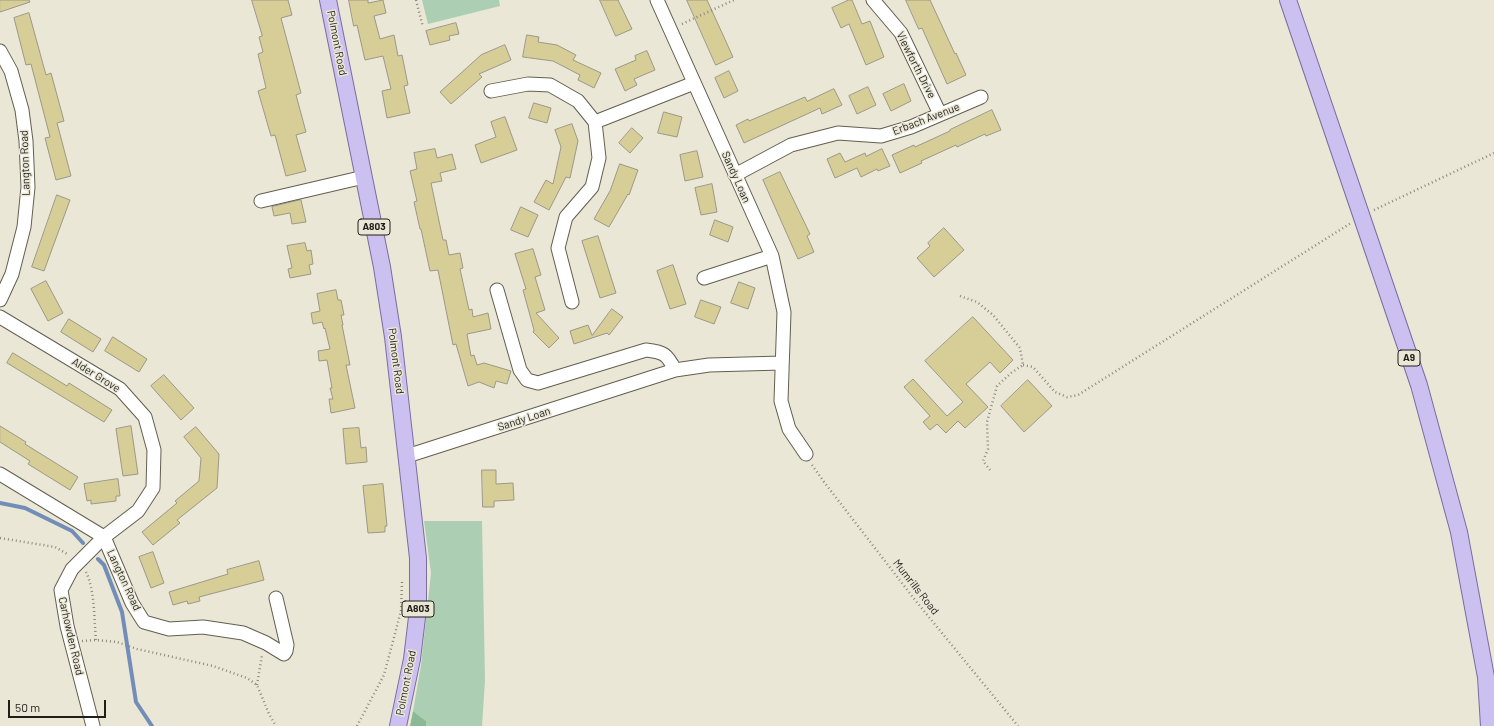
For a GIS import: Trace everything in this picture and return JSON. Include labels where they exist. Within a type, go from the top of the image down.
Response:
[{"type":"main road","name":"Polmont Road","points":[[328,0],[382,267],[407,456],[418,558],[418,609],[412,659],[398,726]]},
{"type":"main road","name":"A9","points":[[1288,0],[1419,386],[1459,532],[1486,677],[1489,726]]},
{"type":"street","name":"Sandy Loan","points":[[656,0],[772,256],[784,312],[782,401],[789,429],[806,454]]},
{"type":"street","name":"Viewforth Drive","points":[[873,0],[901,33],[940,114]]},
{"type":"street","name":"Langton Road","points":[[0,51],[11,71],[22,110],[26,141],[28,186],[24,227],[12,274],[0,300]]},
{"type":"street","points":[[595,122],[694,83]]},
{"type":"street","points":[[491,91],[528,84],[550,85],[578,101],[595,122],[599,158],[592,187],[566,217],[558,248],[572,302]]},
{"type":"street","name":"Erbach Avenue","points":[[735,175],[791,145],[838,133],[881,136],[911,126],[981,97]]},
{"type":"street","points":[[261,201],[364,177]]},
{"type":"street","points":[[704,278],[772,256]]},
{"type":"street","points":[[497,290],[520,370],[527,380],[538,383],[646,350],[657,352],[669,358],[676,370]]},
{"type":"street","name":"Alder Grove","points":[[0,317],[120,389],[145,417],[154,450],[153,488],[138,511],[104,537]]},
{"type":"street","name":"Sandy Loan","points":[[407,456],[676,370],[709,365],[782,363]]},
{"type":"street","name":"Langton Road","points":[[0,474],[104,537],[132,603],[144,622],[169,629],[203,628],[243,633],[266,643],[284,654],[287,645],[276,598]]},
{"type":"street","name":"Carhowden Road","points":[[93,726],[67,626],[61,590],[72,569],[104,537]]},
{"type":"path","points":[[416,0],[423,28]]},
{"type":"path","points":[[670,29],[734,0]]},
{"type":"path","points":[[990,470],[983,461],[988,449],[987,422],[997,386],[1011,373],[1023,365],[1033,367],[1055,392],[1067,397],[1078,395],[1362,216],[1494,153]]},
{"type":"path","points":[[960,296],[976,302],[993,315],[1020,348],[1023,365]]},
{"type":"path","name":"Mumrills Road","points":[[806,454],[824,482],[910,594],[1018,726]]},
{"type":"path","points":[[0,538],[55,547],[80,560],[89,577],[96,640],[117,642],[137,649],[213,666],[247,678],[257,685],[269,714],[276,726]]},
{"type":"path","points":[[357,726],[384,675],[401,611],[403,576]]},
{"type":"path","points":[[257,685],[266,643]]},
{"type":"green space","points":[[422,0],[499,0],[500,6],[428,24]]},
{"type":"green space","points":[[424,521],[482,521],[485,680],[482,726],[426,726],[426,721],[413,711],[421,665],[431,573]]},
{"type":"green space","points":[[413,711],[426,721],[426,726],[410,726]]},
{"type":"building","points":[[0,0],[29,0],[30,2],[0,12]]},
{"type":"building","points":[[252,0],[288,0],[292,15],[281,18],[301,93],[296,95],[306,132],[296,135],[306,171],[286,176],[275,135],[271,136],[258,91],[266,88],[258,54],[263,52],[259,37],[262,36]]},
{"type":"building","points":[[349,0],[368,0],[368,3],[383,0],[386,13],[374,16],[380,39],[394,35],[398,56],[402,55],[408,85],[404,86],[410,113],[387,118],[382,91],[391,89],[383,56],[365,60],[357,25],[354,26]]},
{"type":"building","points":[[600,0],[618,0],[632,29],[616,36]]},
{"type":"building","points":[[687,0],[707,0],[733,57],[716,65]]},
{"type":"building","points":[[852,0],[862,24],[870,21],[884,57],[866,65],[849,24],[841,28],[832,8]]},
{"type":"building","points":[[906,0],[930,0],[966,75],[947,84],[922,28],[919,29]]},
{"type":"building","points":[[29,13],[46,75],[51,73],[64,121],[57,123],[71,176],[56,180],[45,138],[50,137],[31,64],[26,65],[14,18]]},
{"type":"building","points":[[456,23],[459,34],[449,36],[450,40],[430,45],[426,31]]},
{"type":"building","points":[[527,35],[539,37],[538,42],[557,45],[576,55],[573,60],[601,73],[594,88],[578,80],[580,75],[553,61],[523,57]]},
{"type":"building","points":[[505,45],[511,60],[479,74],[482,77],[451,104],[440,92],[481,55]]},
{"type":"building","points":[[647,51],[655,70],[634,79],[637,85],[625,91],[615,69],[636,60],[635,56]]},
{"type":"building","points":[[729,71],[738,91],[724,98],[715,78]]},
{"type":"building","points":[[904,84],[911,101],[891,111],[883,94]]},
{"type":"building","points":[[868,87],[876,105],[857,114],[849,96]]},
{"type":"building","points":[[834,89],[842,105],[822,114],[820,108],[744,143],[736,125],[805,97],[807,101]]},
{"type":"building","points":[[534,103],[551,108],[547,123],[529,118]]},
{"type":"building","points":[[992,110],[1001,130],[986,136],[985,134],[957,147],[956,145],[921,161],[922,163],[900,173],[892,155],[914,145],[915,147]]},
{"type":"building","points":[[664,112],[682,117],[677,137],[658,133]]},
{"type":"building","points":[[505,117],[517,150],[481,163],[475,145],[496,137],[491,122]]},
{"type":"building","points":[[572,124],[578,141],[570,178],[566,177],[549,210],[534,202],[546,180],[553,184],[561,147],[555,130]]},
{"type":"building","points":[[632,128],[643,138],[630,153],[619,143]]},
{"type":"building","points":[[435,149],[437,158],[452,154],[456,169],[440,173],[442,181],[431,183],[443,240],[446,240],[449,255],[460,253],[463,268],[460,269],[469,310],[472,309],[473,317],[488,313],[491,329],[467,334],[471,356],[474,355],[477,365],[484,363],[511,371],[507,384],[496,381],[494,388],[479,382],[468,386],[456,344],[453,345],[438,270],[430,271],[414,202],[417,201],[410,171],[417,169],[414,153]]},
{"type":"building","points":[[882,149],[890,166],[878,171],[877,169],[861,177],[857,168],[835,178],[827,159],[840,153],[845,162],[865,153],[866,156]]},
{"type":"building","points":[[697,151],[703,177],[685,181],[680,155]]},
{"type":"building","points":[[620,164],[638,170],[629,195],[628,194],[609,227],[594,219],[610,191]]},
{"type":"building","points":[[780,172],[810,234],[807,236],[814,252],[798,259],[763,180]]},
{"type":"building","points":[[712,184],[717,212],[701,215],[695,188]]},
{"type":"building","points":[[57,195],[70,200],[44,271],[32,267]]},
{"type":"building","points":[[301,200],[306,222],[292,224],[290,213],[274,216],[272,207]]},
{"type":"building","points":[[521,207],[538,215],[528,237],[511,230]]},
{"type":"building","points":[[715,220],[733,227],[728,242],[710,235]]},
{"type":"building","points":[[944,228],[964,250],[934,277],[917,258],[930,246],[928,243]]},
{"type":"building","points":[[598,236],[616,293],[600,298],[582,241]]},
{"type":"building","points":[[305,243],[307,251],[311,250],[313,264],[309,265],[311,274],[290,278],[288,269],[292,268],[287,246]]},
{"type":"building","points":[[533,249],[541,275],[535,277],[545,310],[536,313],[559,338],[549,348],[533,332],[534,330],[523,290],[526,289],[515,254]]},
{"type":"building","points":[[673,265],[686,304],[670,309],[657,271]]},
{"type":"building","points":[[46,281],[63,313],[48,321],[31,289]]},
{"type":"building","points":[[739,282],[755,288],[748,309],[731,303]]},
{"type":"building","points":[[336,290],[338,300],[341,300],[344,315],[341,315],[342,325],[350,365],[346,365],[355,408],[331,413],[329,399],[333,399],[330,388],[332,388],[327,360],[319,361],[318,351],[330,349],[322,322],[313,324],[311,313],[320,311],[317,294]]},
{"type":"building","points":[[701,300],[721,307],[714,324],[695,317]]},
{"type":"building","points":[[612,309],[623,317],[609,335],[607,333],[574,344],[570,331],[588,325],[592,335]]},
{"type":"building","points":[[973,317],[1013,360],[1000,373],[990,362],[966,384],[988,407],[965,428],[958,421],[946,433],[937,424],[930,430],[923,422],[930,416],[904,387],[913,379],[947,416],[963,402],[925,361]]},
{"type":"building","points":[[69,319],[101,339],[93,352],[61,332]]},
{"type":"building","points":[[113,337],[147,359],[139,372],[105,351]]},
{"type":"building","points":[[13,353],[67,386],[69,383],[112,410],[104,422],[7,363]]},
{"type":"building","points":[[164,375],[194,408],[181,420],[151,386]]},
{"type":"building","points":[[1028,380],[1052,406],[1024,432],[1001,406]]},
{"type":"building","points":[[0,426],[26,442],[25,444],[78,477],[70,490],[28,464],[30,461],[0,442]]},
{"type":"building","points":[[131,426],[138,474],[123,476],[116,429]]},
{"type":"building","points":[[196,427],[219,454],[217,488],[177,520],[180,523],[153,545],[142,532],[177,503],[175,501],[199,481],[201,458],[184,437]]},
{"type":"building","points":[[359,428],[361,448],[366,447],[367,462],[346,464],[343,429]]},
{"type":"building","points":[[482,470],[496,470],[496,484],[513,483],[514,500],[494,501],[494,507],[483,507]]},
{"type":"building","points":[[118,479],[120,496],[116,496],[116,501],[91,504],[91,500],[87,501],[84,484]]},
{"type":"building","points":[[383,484],[387,526],[385,526],[385,532],[368,533],[363,486]]},
{"type":"building","points":[[153,552],[164,583],[151,588],[139,557]]},
{"type":"building","points":[[259,561],[264,580],[199,597],[200,601],[188,604],[187,601],[173,605],[169,592],[228,574],[227,570]]},
{"type":"waterway","points":[[0,503],[25,508],[72,531],[83,543]]},
{"type":"waterway","points":[[98,559],[104,565],[122,612],[136,702],[152,726]]}]
